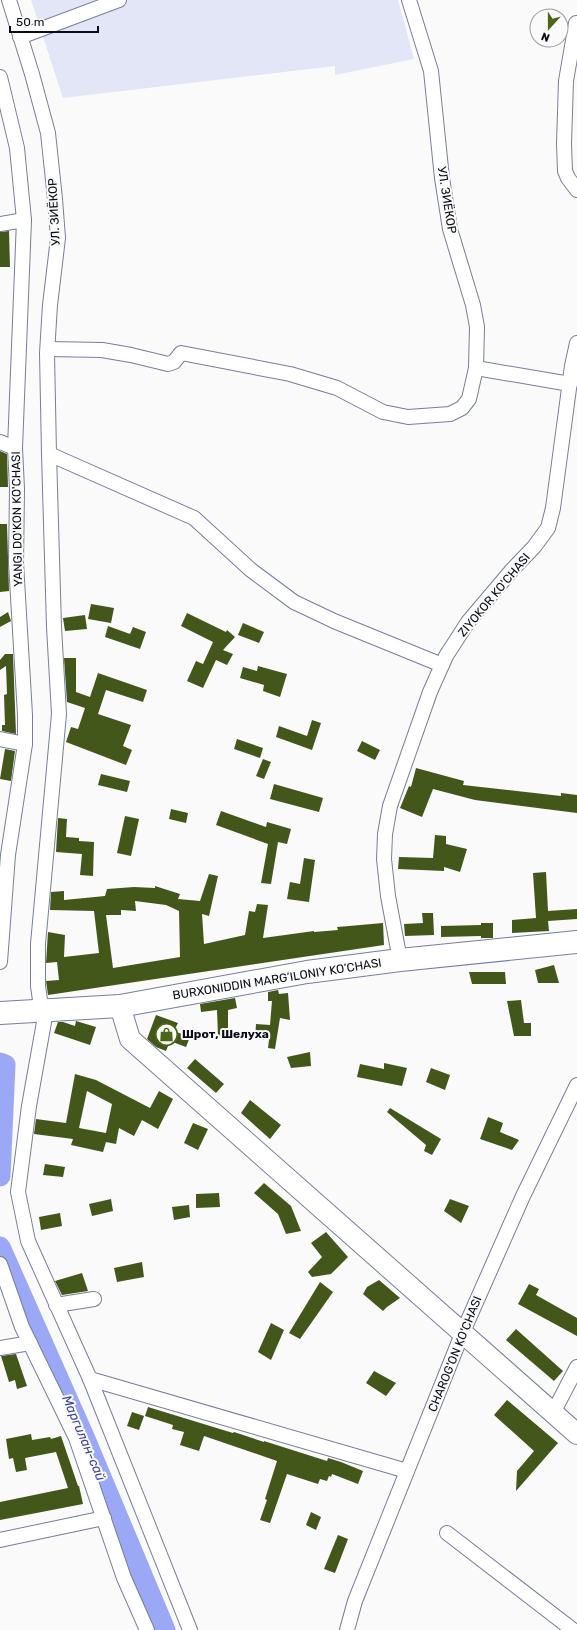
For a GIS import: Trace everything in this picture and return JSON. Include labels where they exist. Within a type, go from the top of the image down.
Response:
[{"type":"main road","name":"BURXONIDDIN MARG’ILONIY KO’CHASI","points":[[0,1013],[120,1006],[307,972],[400,960],[577,942]]},
{"type":"main road","points":[[120,1006],[130,1039],[462,1334],[577,1434]]},
{"type":"street","name":"УЛ. ЗИЁКОР","points":[[9,0],[32,74],[48,133],[58,238],[50,305],[48,349],[49,454],[54,627],[59,714],[38,944],[38,986],[40,1000],[46,1011]]},
{"type":"street","points":[[20,37],[119,0]]},
{"type":"street","name":"УЛ. ЗИЁКОР","points":[[48,349],[102,350],[168,364],[174,362],[181,353],[290,374],[337,388],[383,412],[408,417],[450,414],[462,408],[469,398],[476,368],[477,327],[473,305],[450,229],[442,178],[431,71],[409,0]]},
{"type":"street","points":[[576,23],[566,81],[564,144],[565,171],[568,178],[577,190]]},
{"type":"street","name":"YANGI DO'KON KO'CHASI","points":[[0,77],[17,148],[24,220],[15,448],[17,489],[16,563],[25,715],[25,744],[8,855],[0,962]]},
{"type":"street","points":[[0,224],[24,220]]},
{"type":"street","name":"ZIYOKOR KO'CHASI","points":[[400,960],[388,896],[384,859],[385,834],[390,806],[430,692],[446,656],[468,622],[512,570],[534,548],[548,528],[553,508],[577,342]]},
{"type":"street","points":[[476,368],[570,384]]},
{"type":"street","points":[[0,442],[15,448]]},
{"type":"street","points":[[49,454],[194,518],[251,570],[294,602],[334,621],[442,665]]},
{"type":"street","points":[[0,739],[25,744]]},
{"type":"street","points":[[46,1011],[29,1106],[18,1192],[28,1241],[90,1379],[190,1630]]},
{"type":"street","name":"CHAROG'ON KO'CHASI","points":[[347,1630],[355,1601],[462,1334],[523,1196],[577,1085]]},
{"type":"street","points":[[0,1264],[22,1327],[76,1438],[124,1578],[147,1630]]},
{"type":"street","points":[[56,1305],[94,1299]]},
{"type":"street","points":[[0,1348],[30,1343]]},
{"type":"street","points":[[553,1413],[577,1367]]},
{"type":"street","points":[[90,1379],[407,1471]]},
{"type":"street","points":[[0,1540],[104,1518]]},
{"type":"street","points":[[448,1532],[573,1630]]},
{"type":"shaded area","points":[[31,0],[398,0],[414,59],[335,75],[335,66],[63,98]]},
{"type":"building","points":[[9,231],[10,267],[0,267],[0,232]]},
{"type":"building","points":[[0,451],[7,454],[8,487],[0,487]]},
{"type":"building","points":[[0,524],[7,524],[9,591],[0,592]]},
{"type":"building","points":[[91,604],[114,608],[111,623],[88,619]]},
{"type":"building","points":[[8,612],[11,621],[0,627],[0,617]]},
{"type":"building","points":[[187,613],[226,632],[227,630],[235,637],[223,650],[233,654],[227,665],[216,660],[203,688],[187,681],[196,661],[203,664],[213,642],[181,626]]},
{"type":"building","points":[[85,615],[87,629],[65,631],[63,618]]},
{"type":"building","points":[[243,623],[264,632],[259,643],[238,635]]},
{"type":"building","points":[[108,626],[130,634],[133,627],[146,632],[140,649],[105,637]]},
{"type":"building","points":[[5,654],[13,654],[16,734],[2,731],[2,725],[5,725],[4,695],[7,694],[6,666],[0,670],[0,660]]},
{"type":"building","points":[[64,658],[76,658],[76,692],[90,697],[98,673],[147,690],[143,702],[106,690],[98,714],[131,725],[123,746],[132,750],[126,765],[66,742],[71,727],[78,729],[85,708],[67,702]]},
{"type":"building","points":[[258,666],[287,674],[280,697],[263,691],[264,685],[240,678],[243,667],[257,671]]},
{"type":"building","points":[[312,720],[321,723],[312,750],[276,737],[279,726],[307,736]]},
{"type":"building","points":[[237,739],[263,748],[260,758],[234,749]]},
{"type":"building","points":[[362,741],[380,750],[375,760],[357,751]]},
{"type":"building","points":[[5,749],[15,751],[11,781],[0,779]]},
{"type":"building","points":[[263,759],[271,762],[264,779],[256,776]]},
{"type":"building","points":[[416,768],[464,781],[463,785],[561,796],[561,793],[577,795],[577,813],[475,800],[433,789],[422,817],[400,808],[409,786],[411,787]]},
{"type":"building","points":[[101,774],[130,781],[127,792],[98,785]]},
{"type":"building","points":[[274,784],[323,798],[319,812],[270,799]]},
{"type":"building","points":[[171,809],[188,813],[186,823],[169,819]]},
{"type":"building","points":[[221,811],[266,827],[267,822],[291,829],[287,844],[278,842],[271,884],[261,883],[268,844],[216,825]]},
{"type":"building","points":[[125,816],[139,819],[131,856],[117,853]]},
{"type":"building","points":[[58,818],[67,819],[66,837],[79,838],[79,841],[94,842],[93,876],[80,875],[82,854],[56,852]]},
{"type":"building","points":[[435,835],[446,836],[446,844],[467,849],[460,872],[444,867],[444,871],[398,869],[399,857],[433,858]]},
{"type":"building","points":[[304,858],[315,860],[309,902],[287,899],[290,882],[300,884]]},
{"type":"building","points":[[546,872],[548,911],[577,909],[577,919],[548,921],[549,931],[512,933],[512,920],[536,918],[533,873]]},
{"type":"building","points":[[209,874],[218,876],[209,916],[202,914],[204,944],[245,935],[249,911],[255,912],[257,904],[268,905],[263,938],[314,931],[338,930],[337,927],[383,923],[384,945],[48,995],[46,981],[59,980],[57,962],[46,963],[48,932],[65,935],[64,957],[99,953],[94,911],[50,910],[51,892],[64,891],[64,900],[105,896],[107,889],[134,887],[155,888],[155,886],[180,894],[178,899],[200,901]],"holes":[[[135,901],[166,905],[179,911],[180,957],[113,968],[106,915],[121,915],[121,910],[136,911]]]},
{"type":"building","points":[[422,913],[433,913],[434,935],[405,936],[404,924],[423,923]]},
{"type":"building","points":[[481,923],[493,923],[493,938],[481,938],[481,936],[441,937],[441,926],[481,925]]},
{"type":"building","points":[[554,965],[559,983],[538,983],[535,970]]},
{"type":"building","points":[[469,972],[505,972],[506,984],[472,984]]},
{"type":"building","points":[[278,990],[279,994],[288,993],[290,1020],[280,1018],[275,1049],[268,1048],[269,1040],[255,1039],[256,1024],[270,1025],[272,1001],[268,1001],[268,992]]},
{"type":"building","points":[[235,998],[237,1008],[228,1010],[228,1035],[218,1036],[217,1010],[201,1012],[200,1004]]},
{"type":"building","points":[[521,1000],[524,1023],[531,1023],[531,1036],[514,1036],[507,1001]]},
{"type":"building","name":"Шрот, Шелуха","points":[[156,1015],[178,1023],[174,1031],[190,1037],[186,1047],[170,1041],[166,1051],[156,1047],[147,1039]]},
{"type":"building","points":[[76,1021],[96,1027],[90,1045],[54,1033],[58,1022],[75,1026]]},
{"type":"building","points":[[310,1052],[311,1066],[291,1068],[287,1057]]},
{"type":"building","points":[[195,1059],[224,1084],[216,1093],[187,1068]]},
{"type":"building","points":[[384,1063],[407,1068],[402,1086],[357,1077],[360,1064],[384,1069]]},
{"type":"building","points":[[431,1068],[450,1075],[445,1090],[426,1082]]},
{"type":"building","points":[[75,1074],[96,1080],[150,1108],[159,1091],[173,1099],[158,1129],[142,1120],[134,1136],[119,1128],[116,1144],[106,1142],[103,1152],[71,1145],[73,1139],[34,1134],[36,1119],[66,1123]],"holes":[[[87,1091],[112,1104],[106,1133],[79,1128]]]},
{"type":"building","points":[[250,1100],[281,1125],[270,1139],[241,1113]]},
{"type":"building","points":[[390,1108],[441,1139],[432,1155],[424,1151],[426,1145],[387,1112]]},
{"type":"building","points":[[488,1117],[503,1123],[500,1132],[519,1140],[512,1150],[480,1139]]},
{"type":"building","points":[[193,1123],[208,1129],[198,1150],[184,1143]]},
{"type":"building","points":[[45,1164],[65,1167],[63,1177],[43,1175]]},
{"type":"building","points":[[264,1183],[291,1206],[301,1231],[286,1234],[278,1214],[254,1193]]},
{"type":"building","points":[[219,1193],[220,1207],[196,1208],[196,1194]]},
{"type":"building","points":[[111,1199],[113,1211],[92,1216],[89,1204]]},
{"type":"building","points":[[450,1199],[469,1206],[461,1223],[444,1211]]},
{"type":"building","points":[[189,1205],[190,1217],[174,1220],[172,1207]]},
{"type":"building","points":[[60,1213],[62,1226],[41,1230],[39,1217]]},
{"type":"building","points":[[326,1232],[348,1257],[331,1274],[312,1277],[308,1272],[322,1257],[311,1243]]},
{"type":"building","points":[[142,1262],[144,1277],[117,1282],[114,1268]]},
{"type":"building","points":[[82,1273],[88,1291],[62,1295],[55,1281]]},
{"type":"building","points":[[379,1280],[400,1298],[383,1311],[363,1294],[367,1287]]},
{"type":"building","points":[[320,1282],[333,1292],[300,1339],[289,1333]]},
{"type":"building","points":[[529,1284],[539,1289],[536,1295],[577,1318],[577,1336],[518,1304]]},
{"type":"building","points":[[271,1323],[284,1330],[271,1360],[258,1352]]},
{"type":"building","points":[[516,1329],[563,1371],[554,1381],[506,1340]]},
{"type":"building","points":[[16,1354],[27,1386],[17,1389],[15,1380],[9,1382],[1,1356]]},
{"type":"building","points":[[374,1371],[396,1383],[386,1396],[366,1383]]},
{"type":"building","points":[[507,1400],[558,1443],[516,1491],[517,1471],[534,1451],[494,1415]]},
{"type":"building","points":[[148,1407],[327,1461],[328,1458],[363,1471],[358,1484],[332,1474],[331,1477],[329,1476],[327,1481],[320,1479],[318,1484],[287,1474],[270,1523],[260,1520],[277,1461],[204,1436],[199,1451],[180,1445],[184,1432],[172,1429],[173,1425],[145,1416]]},
{"type":"building","points":[[132,1412],[144,1416],[139,1430],[127,1426]]},
{"type":"building","points":[[31,1434],[32,1440],[50,1437],[51,1439],[61,1436],[79,1486],[83,1504],[0,1520],[0,1502],[68,1488],[56,1452],[25,1458],[27,1470],[16,1472],[13,1458],[9,1459],[6,1439]]},
{"type":"building","points":[[311,1512],[321,1517],[316,1530],[306,1525]]},
{"type":"building","points":[[338,1535],[348,1539],[335,1573],[324,1569]]},
{"type":"waterway","name":"Маргилан-сай","points":[[0,1063],[5,1065],[0,1176]]},
{"type":"waterway","name":"Маргилан-сай","points":[[0,1247],[85,1439],[165,1630]]},
{"type":"place","name":"Шрот, Шелуха","points":[[166,1034]]}]
